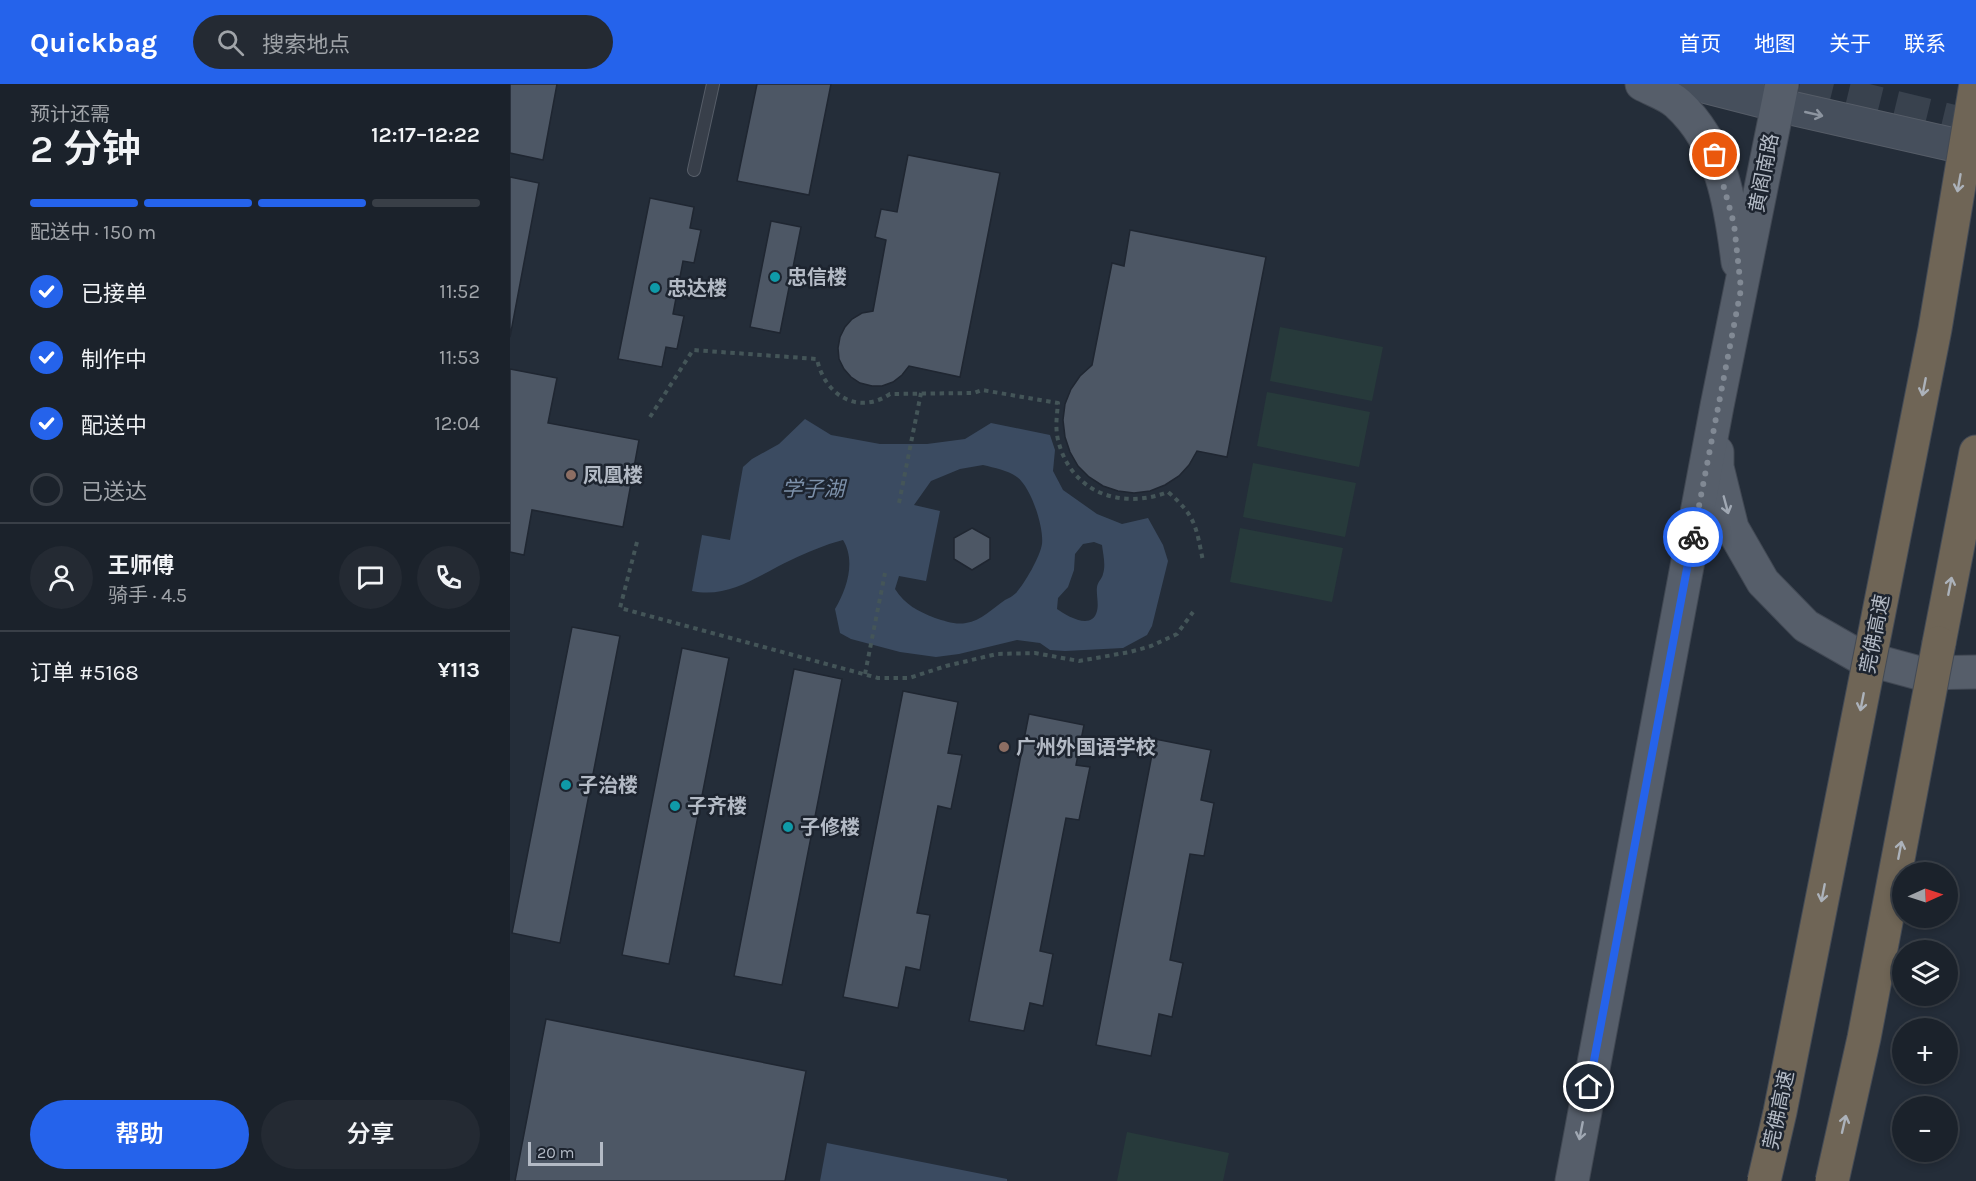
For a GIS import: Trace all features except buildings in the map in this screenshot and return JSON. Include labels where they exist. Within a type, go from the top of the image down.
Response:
[{"type":"highway","name":"莞佛高速","points":[[1764,1181],[1782,1101],[1935,329],[1976,84]]},
{"type":"highway","points":[[1832,1181],[1864,1038],[1976,452]]},
{"type":"main road","points":[[1642,84],[1677,103],[1698,127],[1715,155],[1734,224],[1741,289]]},
{"type":"main road","points":[[1696,84],[1780,95],[1976,150]]},
{"type":"main road","name":"黄阁南路","points":[[1572,1181],[1718,406],[1780,95]]},
{"type":"main road","points":[[1718,406],[1716,467],[1732,528],[1763,582],[1806,626],[1860,657],[1919,673],[1976,672]]},
{"type":"lane","points":[[694,170],[713,84]]},
{"type":"path","points":[[650,417],[693,350],[817,359],[820,371],[833,391],[844,399],[857,402],[883,399],[890,394],[974,393],[982,390],[1058,402],[1057,438],[1072,471],[1100,493],[1116,498],[1134,500],[1152,498],[1168,492],[1186,507],[1197,530],[1203,561]]},
{"type":"path","points":[[899,503],[921,393]]},
{"type":"path","points":[[637,542],[620,608],[878,678],[909,678],[996,654],[1035,653],[1078,661],[1130,652],[1151,646],[1177,634],[1193,612]]},
{"type":"path","points":[[865,674],[885,573]]},
{"type":"shaded area","points":[[1280,327],[1383,347],[1372,401],[1270,381]]},
{"type":"shaded area","points":[[1267,392],[1370,412],[1359,467],[1257,446]]},
{"type":"shaded area","points":[[1253,463],[1356,483],[1345,537],[1243,517]]},
{"type":"shaded area","points":[[1240,528],[1343,548],[1332,602],[1230,582]]},
{"type":"shaded area","points":[[1127,1132],[1229,1153],[1223,1181],[1117,1181]]},
{"type":"water","name":"学子湖","points":[[805,419],[831,435],[880,444],[927,444],[965,439],[991,423],[1050,435],[1055,450],[1053,471],[1063,490],[1097,514],[1122,524],[1148,518],[1163,545],[1168,561],[1152,626],[1147,635],[1123,648],[1050,650],[1040,643],[1017,640],[936,657],[900,652],[851,639],[840,633],[835,609],[848,575],[849,557],[843,540],[804,554],[731,589],[706,593],[692,591],[702,535],[730,540],[743,467],[752,459],[779,444]],"holes":[[[983,465],[1009,473],[1022,482],[1036,508],[1042,544],[1032,570],[1015,594],[977,620],[962,623],[950,622],[912,607],[895,589],[899,576],[926,581],[940,511],[914,505],[931,481],[960,469]],[[1094,542],[1102,545],[1104,571],[1097,587],[1097,611],[1094,617],[1085,621],[1057,609],[1058,598],[1068,587],[1074,570],[1075,554],[1083,544]]]},
{"type":"water","points":[[827,1143],[1007,1179],[1007,1181],[820,1181]]},
{"type":"tunnel","points":[[1800,84],[1976,127]]},
{"type":"way so far","points":[[1693,537],[1741,289],[1734,224],[1715,155]]},
{"type":"place","name":"忠信楼","points":[[775,277]]},
{"type":"place","name":"忠达楼","points":[[655,288]]},
{"type":"place","name":"凤凰楼","points":[[571,475]]},
{"type":"place","name":"广州外国语学校","points":[[1004,747]]},
{"type":"place","name":"子治楼","points":[[566,785]]},
{"type":"place","name":"子齐楼","points":[[675,806]]},
{"type":"place","name":"子修楼","points":[[788,827]]},
{"type":"route","points":[[1589,1087],[1693,537]]}]
